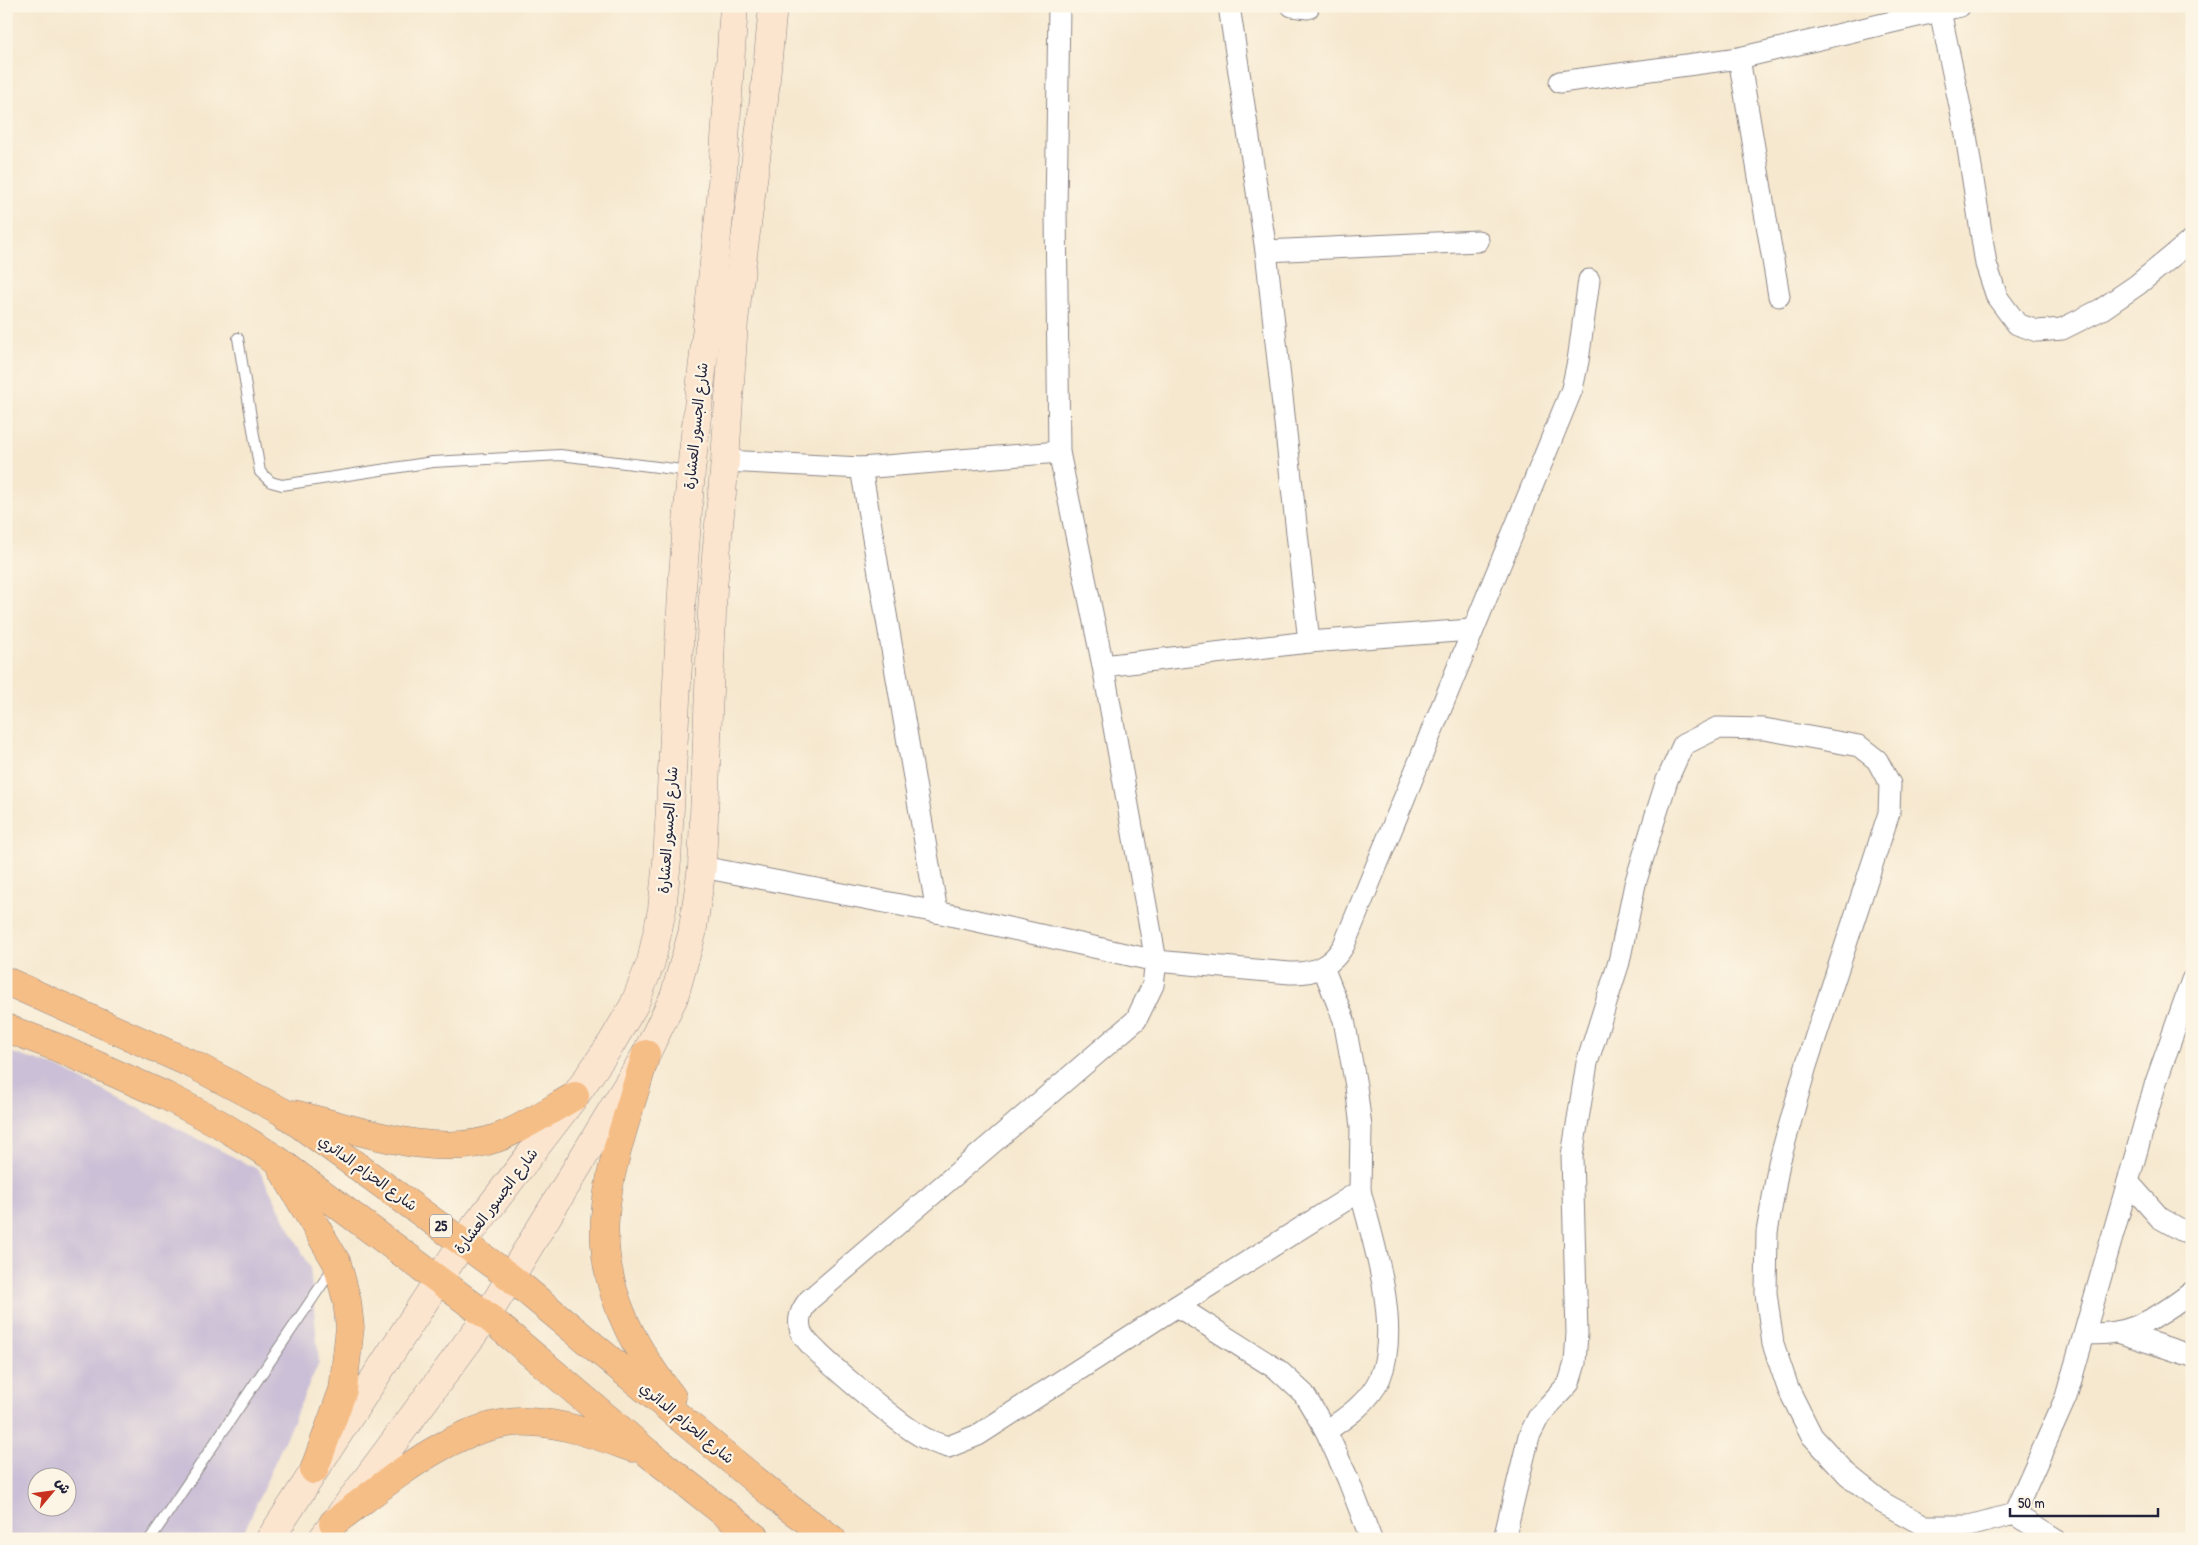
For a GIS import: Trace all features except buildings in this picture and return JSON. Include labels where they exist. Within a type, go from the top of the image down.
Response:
[{"type":"main road","name":"شارع الجسور العشارة","points":[[270,1539],[463,1242],[575,1096],[634,1005],[651,962],[662,910],[667,861],[683,575],[691,471],[721,199],[734,6]]},
{"type":"main road","name":"شارع الجسور العشارة","points":[[327,1531],[487,1316],[646,1054],[674,997],[692,934],[702,868],[713,588],[725,461],[734,321],[765,90],[772,6]]},
{"type":"main road","name":"شارع الحزام الدائري","points":[[6,980],[194,1064],[281,1111],[510,1277],[789,1508],[832,1539]]},
{"type":"main road","points":[[6,1028],[56,1047],[166,1096],[218,1123],[276,1159],[487,1316],[648,1453],[757,1539]]},
{"type":"main road","points":[[646,1054],[611,1180],[605,1216],[604,1245],[608,1274],[617,1306],[628,1330],[661,1383],[699,1432]]},
{"type":"main road","points":[[281,1111],[419,1145],[473,1145],[498,1138],[575,1096]]},
{"type":"main road","points":[[276,1159],[337,1263],[347,1301],[350,1327],[343,1390],[314,1470]]},
{"type":"main road","points":[[327,1531],[414,1464],[458,1438],[480,1429],[507,1423],[543,1423],[596,1435],[648,1453]]},
{"type":"street","points":[[1059,6],[1056,212],[1059,452],[1103,666],[1156,961],[1153,985],[1136,1020],[809,1300],[798,1320],[802,1333],[810,1344],[868,1397],[919,1435],[948,1447],[978,1435],[1176,1306],[1360,1192]]},
{"type":"street","points":[[1228,6],[1266,251],[1309,642]]},
{"type":"street","points":[[1560,82],[1739,58],[1947,8],[1986,264],[1997,298],[2017,324],[2037,331],[2062,329],[2102,309],[2144,280],[2192,240]]},
{"type":"street","points":[[1739,58],[1779,296]]},
{"type":"street","points":[[1266,251],[1478,241]]},
{"type":"street","points":[[702,868],[937,912],[1156,961],[1306,974],[1323,967],[1337,957],[1344,945],[1572,389],[1578,361],[1589,280]]},
{"type":"street","points":[[725,461],[862,468],[1059,452]]},
{"type":"street","points":[[862,468],[937,912]]},
{"type":"street","points":[[1103,666],[1309,642],[1472,630]]},
{"type":"street","points":[[1504,1539],[1529,1436],[1539,1416],[1569,1383],[1575,1362],[1577,1332],[1572,1156],[1587,1063],[1619,962],[1635,884],[1667,780],[1684,745],[1717,728],[1764,729],[1859,746],[1877,760],[1890,784],[1889,813],[1806,1066],[1779,1163],[1767,1232],[1766,1292],[1773,1344],[1788,1388],[1812,1436],[1847,1474],[1883,1503],[1924,1526],[1969,1526],[2014,1514],[2054,1539]]},
{"type":"street","points":[[1323,967],[1344,1020],[1356,1086],[1361,1127],[1360,1192],[1385,1298],[1387,1332],[1385,1357],[1379,1379],[1348,1417],[1326,1431]]},
{"type":"street","points":[[2014,1514],[2066,1397],[2156,1082],[2192,980]]},
{"type":"street","points":[[2128,1182],[2160,1218],[2192,1236]]},
{"type":"street","points":[[2085,1334],[2118,1332],[2156,1316],[2192,1292]]},
{"type":"street","points":[[1176,1306],[1266,1362],[1304,1394],[1326,1431],[1348,1479],[1371,1539]]},
{"type":"street","points":[[2118,1332],[2192,1356]]},
{"type":"lane","points":[[238,338],[260,472],[271,482],[282,485],[433,462],[560,455],[691,471]]},
{"type":"lane","points":[[150,1539],[337,1263]]},
{"type":"shaded area","points":[[6,1051],[57,1067],[259,1170],[310,1267],[319,1362],[241,1539],[6,1539]]}]
